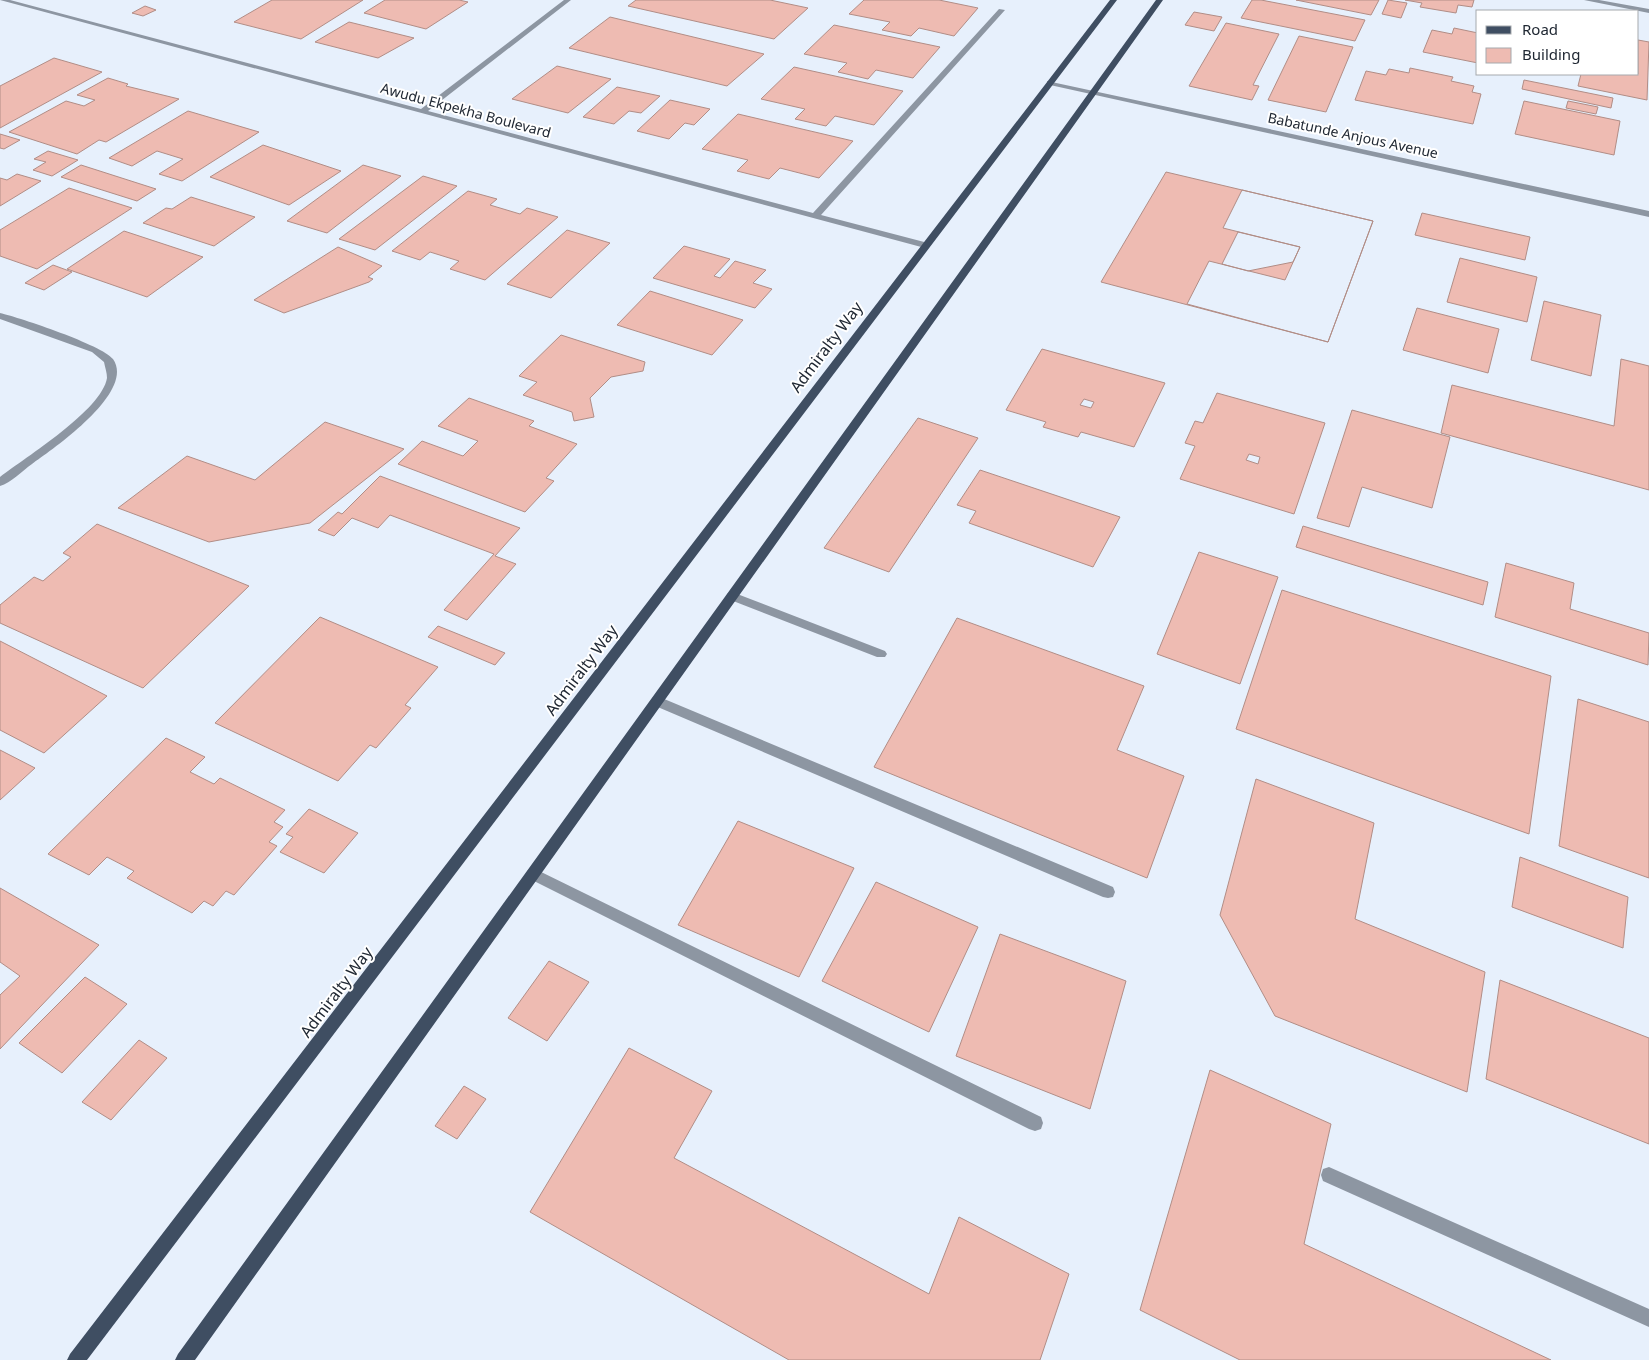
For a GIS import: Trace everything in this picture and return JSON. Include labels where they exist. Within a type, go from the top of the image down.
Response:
[{"type":"main road","name":"Admiralty Way","points":[[76,1360],[925,245],[1114,0]]},
{"type":"main road","points":[[184,1360],[1160,0]]},
{"type":"street","name":"Awudu Ekpekha Boulevard","points":[[2,0],[925,245]]},
{"type":"street","points":[[422,112],[568,0]]},
{"type":"street","points":[[1587,0],[1649,11]]},
{"type":"street","points":[[815,216],[1001,10]]},
{"type":"street","name":"Babatunde Anjous Avenue","points":[[1050,83],[1649,214]]},
{"type":"street","points":[[0,316],[95,350],[109,361],[112,378],[104,395],[90,414],[0,482]]},
{"type":"street","points":[[732,596],[881,654]]},
{"type":"street","points":[[656,700],[1108,892]]},
{"type":"street","points":[[533,874],[1035,1123]]},
{"type":"street","points":[[1329,1175],[1649,1318]]},
{"type":"building","points":[[272,0],[363,0],[301,39],[234,22]]},
{"type":"building","points":[[385,0],[459,0],[468,2],[426,29],[364,13]]},
{"type":"building","points":[[636,0],[770,0],[808,8],[774,39],[628,6]]},
{"type":"building","points":[[864,0],[939,0],[978,8],[954,36],[919,28],[911,36],[882,30],[890,22],[849,14]]},
{"type":"building","points":[[1252,0],[1261,0],[1365,20],[1355,41],[1241,18]]},
{"type":"building","points":[[1296,0],[1379,0],[1371,15]]},
{"type":"building","points":[[1388,0],[1407,3],[1401,18],[1382,14]]},
{"type":"building","points":[[1405,0],[1474,0],[1472,7],[1458,5],[1456,13],[1420,7],[1422,3]]},
{"type":"building","points":[[145,6],[156,10],[143,16],[132,13]]},
{"type":"building","points":[[1194,12],[1222,17],[1214,31],[1185,25]]},
{"type":"building","points":[[610,17],[764,54],[727,86],[569,48]]},
{"type":"building","points":[[349,22],[414,38],[378,58],[315,42]]},
{"type":"building","points":[[1226,23],[1279,34],[1253,85],[1259,86],[1252,100],[1189,86]]},
{"type":"building","points":[[834,25],[940,47],[913,78],[876,70],[868,79],[838,72],[847,63],[804,54]]},
{"type":"building","points":[[1454,28],[1476,33],[1476,63],[1423,52],[1432,30],[1452,34]]},
{"type":"building","points":[[1299,36],[1353,47],[1326,112],[1268,100]]},
{"type":"building","points":[[1639,40],[1649,42],[1647,100],[1578,86],[1581,75],[1639,75]]},
{"type":"building","points":[[54,58],[102,72],[0,128],[0,86]]},
{"type":"building","points":[[557,66],[611,79],[568,113],[512,99]]},
{"type":"building","points":[[794,67],[903,91],[874,125],[835,116],[826,126],[795,119],[805,109],[761,99]]},
{"type":"building","points":[[1410,68],[1453,77],[1451,81],[1474,86],[1472,92],[1481,94],[1473,124],[1355,100],[1366,71],[1386,75],[1389,69],[1409,73]]},
{"type":"building","points":[[108,78],[128,84],[126,86],[179,99],[106,142],[99,140],[77,154],[9,132],[66,101],[84,106],[95,100],[77,95]]},
{"type":"building","points":[[1524,80],[1613,98],[1611,108],[1522,89]]},
{"type":"building","points":[[617,87],[660,96],[641,113],[629,111],[614,124],[583,117]]},
{"type":"building","points":[[670,100],[710,109],[694,125],[685,123],[669,139],[637,131]]},
{"type":"building","points":[[1524,101],[1620,121],[1614,155],[1515,134]]},
{"type":"building","points":[[1568,101],[1598,107],[1596,114],[1566,108]]},
{"type":"building","points":[[188,111],[259,132],[182,181],[159,174],[183,159],[157,151],[132,166],[109,158]]},
{"type":"building","points":[[738,114],[853,141],[819,178],[780,168],[769,179],[737,171],[748,160],[702,149]]},
{"type":"building","points":[[0,134],[20,140],[4,149],[0,148]]},
{"type":"building","points":[[263,145],[341,171],[289,205],[210,177]]},
{"type":"building","points":[[48,151],[78,160],[52,176],[33,170],[46,162],[34,159]]},
{"type":"building","points":[[81,165],[156,189],[137,201],[61,177]]},
{"type":"building","points":[[363,165],[401,176],[327,233],[287,221]]},
{"type":"building","points":[[1166,172],[1373,221],[1328,342],[1101,282]],"holes":[[[1238,232],[1300,247],[1293,262],[1248,271],[1222,264]]]},
{"type":"building","points":[[17,174],[41,181],[0,206],[0,178],[7,180]]},
{"type":"building","points":[[423,176],[457,186],[375,250],[339,239]]},
{"type":"building","points":[[69,188],[132,208],[37,269],[0,256],[0,230]]},
{"type":"building","points":[[1242,190],[1373,221],[1328,342],[1187,304],[1209,261],[1285,280],[1300,247],[1223,228]]},
{"type":"building","points":[[468,191],[497,199],[490,205],[520,214],[527,208],[558,217],[485,280],[450,269],[459,261],[430,252],[420,260],[392,251]]},
{"type":"building","points":[[191,197],[255,217],[214,246],[143,223],[166,208],[172,209]]},
{"type":"building","points":[[1422,213],[1530,237],[1525,260],[1415,235]]},
{"type":"building","points":[[567,230],[610,243],[551,298],[507,284]]},
{"type":"building","points":[[124,231],[203,257],[147,297],[67,269]]},
{"type":"building","points":[[684,246],[730,259],[714,276],[720,278],[735,261],[766,270],[753,283],[772,289],[755,308],[653,278]]},
{"type":"building","points":[[338,247],[382,266],[368,277],[373,279],[369,282],[284,313],[254,300]]},
{"type":"building","points":[[1460,258],[1537,277],[1527,322],[1447,302]]},
{"type":"building","points":[[53,265],[72,272],[44,290],[25,283]]},
{"type":"building","points":[[650,291],[743,320],[712,355],[617,325]]},
{"type":"building","points":[[1544,301],[1601,315],[1591,376],[1531,360]]},
{"type":"building","points":[[1417,308],[1499,329],[1488,373],[1403,350]]},
{"type":"building","points":[[561,335],[645,362],[643,371],[611,377],[590,398],[594,417],[574,421],[572,412],[523,395],[537,382],[519,376]]},
{"type":"building","points":[[1042,349],[1165,383],[1134,447],[1081,432],[1078,437],[1043,427],[1046,422],[1006,410]],"holes":[[[1084,399],[1094,402],[1091,408],[1080,405]]]},
{"type":"building","points":[[1621,359],[1649,366],[1649,490],[1441,433],[1452,385],[1614,426]]},
{"type":"building","points":[[1217,393],[1325,423],[1294,514],[1180,479],[1195,446],[1185,443],[1195,421],[1203,423]],"holes":[[[1249,454],[1260,457],[1258,464],[1246,460]]]},
{"type":"building","points":[[469,398],[534,421],[529,426],[577,444],[546,478],[554,481],[525,512],[398,464],[422,441],[463,456],[478,441],[438,426]]},
{"type":"building","points":[[1352,410],[1450,437],[1432,508],[1362,487],[1349,527],[1317,518]]},
{"type":"building","points":[[918,418],[978,438],[889,572],[824,548]]},
{"type":"building","points":[[325,422],[404,449],[310,523],[209,542],[118,508],[187,456],[255,480]]},
{"type":"building","points":[[980,470],[1120,517],[1093,567],[969,523],[976,511],[957,505]]},
{"type":"building","points":[[380,476],[520,528],[495,556],[516,564],[467,620],[444,610],[494,554],[390,515],[378,528],[352,518],[334,536],[318,530],[338,512],[342,514]]},
{"type":"building","points":[[97,524],[249,586],[143,688],[0,623],[0,605],[34,577],[43,581],[71,557],[63,553]]},
{"type":"building","points":[[1303,526],[1488,582],[1483,605],[1296,547]]},
{"type":"building","points":[[1199,552],[1278,577],[1240,684],[1157,654]]},
{"type":"building","points":[[1506,563],[1574,583],[1570,609],[1649,633],[1648,665],[1495,617]]},
{"type":"building","points":[[1282,590],[1551,676],[1529,834],[1236,729]]},
{"type":"building","points":[[320,617],[438,667],[405,705],[411,708],[376,748],[370,745],[338,781],[215,723]]},
{"type":"building","points":[[957,618],[1144,686],[1117,750],[1184,776],[1147,878],[874,767]]},
{"type":"building","points":[[438,626],[505,653],[495,665],[428,637]]},
{"type":"building","points":[[0,641],[107,696],[44,753],[0,730]]},
{"type":"building","points":[[1578,699],[1649,722],[1649,878],[1559,846]]},
{"type":"building","points":[[166,738],[205,757],[190,772],[214,784],[220,778],[285,810],[274,822],[283,827],[269,842],[277,846],[234,895],[226,891],[213,906],[204,901],[192,913],[127,878],[134,871],[107,857],[89,875],[48,854]]},
{"type":"building","points":[[0,750],[35,768],[0,800]]},
{"type":"building","points":[[1256,779],[1374,823],[1355,919],[1485,972],[1467,1092],[1275,1016],[1220,915]]},
{"type":"building","points":[[309,809],[358,833],[324,873],[280,852],[293,837],[286,834]]},
{"type":"building","points":[[738,821],[854,868],[799,977],[678,925]]},
{"type":"building","points":[[1520,857],[1628,897],[1623,948],[1512,907]]},
{"type":"building","points":[[876,882],[978,927],[929,1032],[822,981]]},
{"type":"building","points":[[0,888],[99,945],[0,1049],[0,995],[20,976],[0,962]]},
{"type":"building","points":[[1000,934],[1126,981],[1090,1109],[956,1056]]},
{"type":"building","points":[[549,961],[589,982],[547,1041],[508,1018]]},
{"type":"building","points":[[85,977],[127,1004],[62,1073],[19,1043]]},
{"type":"building","points":[[1500,980],[1649,1038],[1649,1144],[1486,1079]]},
{"type":"building","points":[[139,1040],[167,1058],[111,1120],[82,1102]]},
{"type":"building","points":[[629,1048],[712,1091],[674,1158],[929,1294],[959,1217],[1069,1274],[1040,1360],[789,1360],[530,1212]]},
{"type":"building","points":[[1210,1070],[1331,1124],[1304,1244],[1551,1360],[1240,1360],[1140,1310]]},
{"type":"building","points":[[464,1086],[486,1099],[457,1139],[435,1126]]}]
